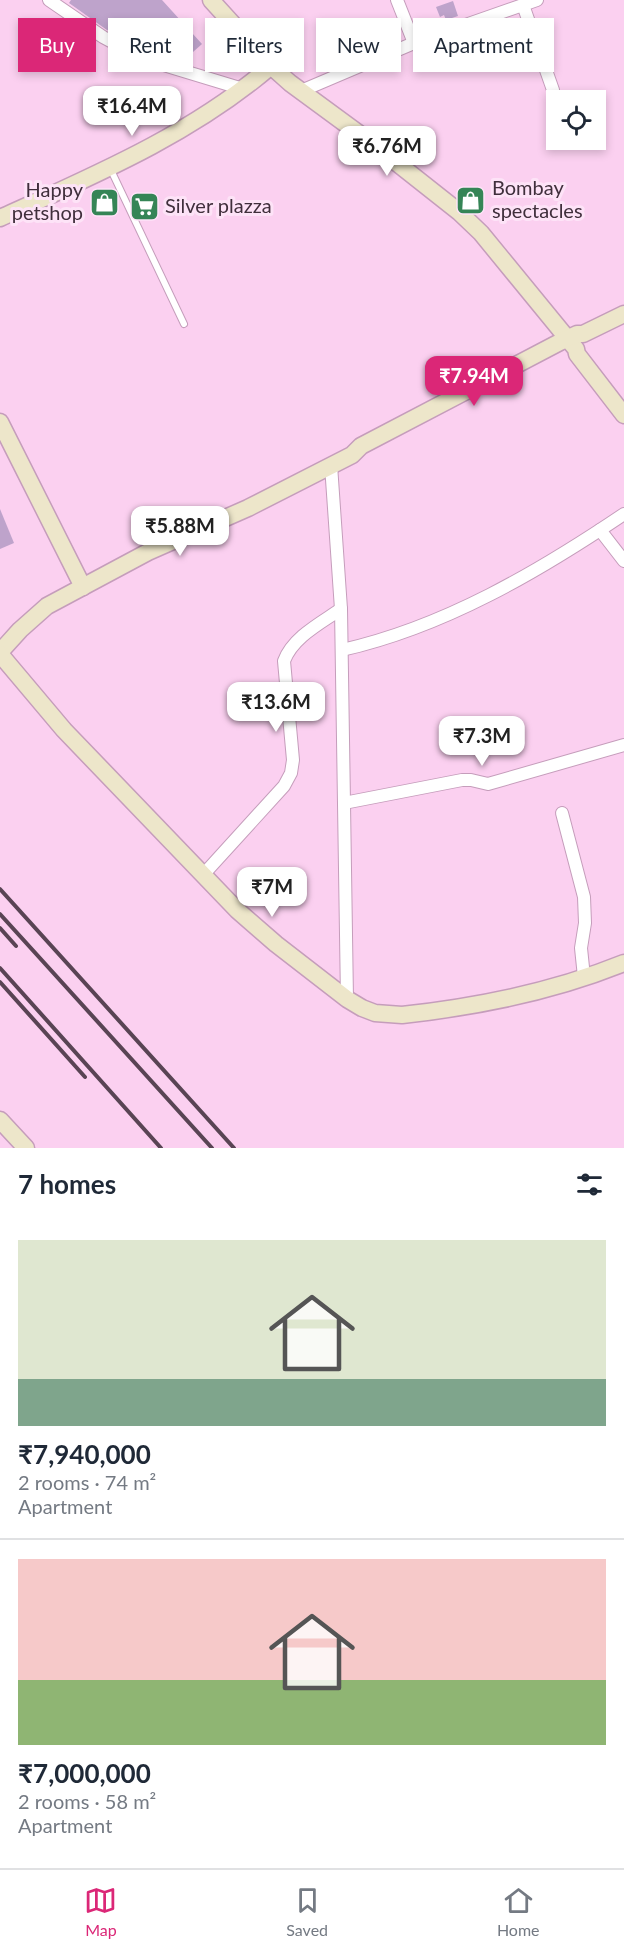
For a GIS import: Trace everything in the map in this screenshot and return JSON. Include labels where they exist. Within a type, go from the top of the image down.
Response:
[{"type":"street","points":[[49,0],[103,37],[144,59],[243,89]]},
{"type":"street","points":[[197,0],[216,18]]},
{"type":"street","points":[[211,0],[226,18]]},
{"type":"street","points":[[397,0],[413,41]]},
{"type":"street","points":[[482,18],[518,4],[537,0]]},
{"type":"street","points":[[518,4],[554,90]]},
{"type":"street","points":[[301,91],[413,44]]},
{"type":"street","points":[[0,218],[159,144],[243,89],[264,72]]},
{"type":"street","points":[[270,72],[284,91],[452,220],[474,240],[518,295],[571,344]]},
{"type":"street","points":[[272,72],[373,144],[481,233],[571,344],[624,415]]},
{"type":"street","points":[[624,314],[571,344],[361,446],[352,455],[248,508],[148,552],[47,606],[20,630],[0,653],[64,730],[237,910],[276,944],[362,1008],[402,1015],[524,995],[624,963]]},
{"type":"street","points":[[0,422],[83,587]]},
{"type":"street","points":[[331,465],[341,609],[347,999]]},
{"type":"street","points":[[342,650],[376,643],[463,608],[547,564],[624,514]]},
{"type":"street","points":[[600,530],[624,561]]},
{"type":"street","points":[[202,875],[284,786],[291,773],[293,760],[284,661],[288,651],[295,643],[341,609]]},
{"type":"street","points":[[344,802],[447,782],[471,780],[488,784],[624,745]]},
{"type":"street","points":[[561,813],[584,897],[585,923],[581,948],[584,977]]},
{"type":"street","points":[[0,1120],[26,1148]]},
{"type":"lane","points":[[110,167],[184,324]]},
{"type":"building","points":[[71,0],[162,0],[178,18],[108,18],[108,31],[96,22],[96,18],[90,18],[69,3]]},
{"type":"building","points":[[453,1],[458,16],[440,17],[436,7]]},
{"type":"building","points":[[193,34],[202,44],[193,52]]},
{"type":"building","points":[[0,509],[14,543],[0,549]]},
{"type":"railway","points":[[0,889],[234,1148]]},
{"type":"railway","points":[[0,914],[212,1148]]},
{"type":"railway","points":[[0,928],[16,946]]},
{"type":"railway","points":[[0,968],[161,1148]]},
{"type":"railway","points":[[0,982],[85,1077]]},
{"type":"place","name":"Bombay spectacles","points":[[471,200]]},
{"type":"place","name":"Happy petshop","points":[[104,202]]},
{"type":"place","name":"Silver plazza","points":[[144,206]]}]
